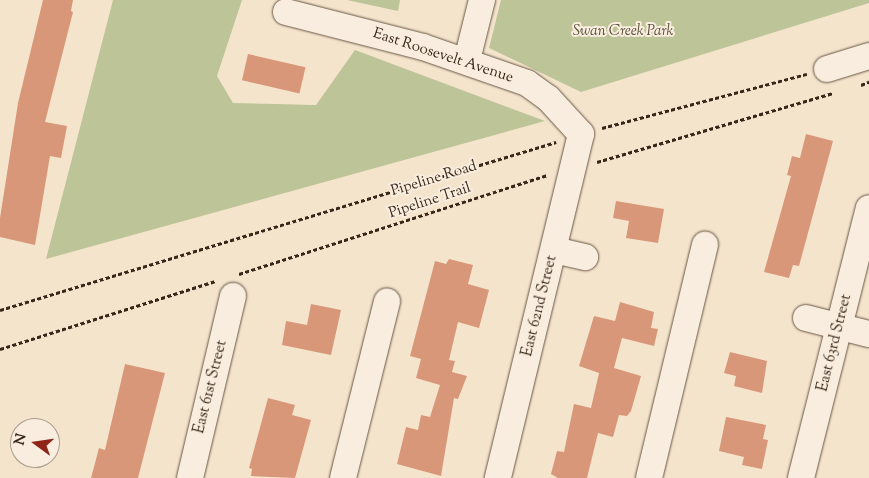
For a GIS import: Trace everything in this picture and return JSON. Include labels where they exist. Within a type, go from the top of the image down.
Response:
[{"type":"street","points":[[466,60],[482,0]]},
{"type":"street","name":"East Roosevelt Avenue","points":[[286,12],[466,60],[527,83],[548,98],[581,134]]},
{"type":"street","points":[[827,69],[869,56]]},
{"type":"street","name":"East 62nd Street","points":[[498,478],[581,134]]},
{"type":"street","name":"East 63rd Street","points":[[801,478],[869,208]]},
{"type":"street","points":[[649,478],[705,245]]},
{"type":"street","points":[[554,250],[585,257]]},
{"type":"street","name":"East 61st Street","points":[[190,478],[232,283]]},
{"type":"street","points":[[343,478],[387,301]]},
{"type":"street","points":[[806,318],[869,334]]},
{"type":"path","name":"Pipeline Road","points":[[0,310],[581,134],[827,69]]},
{"type":"path","points":[[850,88],[869,82]]},
{"type":"path","name":"Pipeline Trail","points":[[0,349],[232,283],[572,169],[841,90]]},
{"type":"green space","points":[[113,0],[242,0],[217,76],[233,103],[316,105],[355,50],[545,121],[46,259]]},
{"type":"green space","points":[[347,0],[400,0],[398,11]]},
{"type":"green space","name":"Swan Creek Park","points":[[501,0],[869,0],[869,3],[581,92],[489,48]]},
{"type":"building","points":[[43,0],[73,0],[71,11],[73,12],[45,122],[67,126],[61,158],[50,156],[35,245],[0,237],[0,218],[18,103]]},
{"type":"building","points":[[248,54],[305,67],[299,94],[242,80]]},
{"type":"building","points":[[806,134],[833,141],[799,266],[793,265],[789,278],[764,272],[791,176],[787,175],[792,156],[800,158]]},
{"type":"building","points":[[616,201],[664,209],[658,243],[626,238],[629,221],[613,218]]},
{"type":"building","points":[[449,259],[473,265],[468,284],[489,290],[479,328],[458,322],[449,360],[455,361],[452,372],[467,376],[458,399],[454,398],[441,476],[397,464],[406,427],[418,430],[421,415],[430,417],[440,385],[416,378],[421,359],[410,356],[435,261],[446,264]]},
{"type":"building","points":[[620,302],[654,312],[651,328],[658,329],[654,346],[622,338],[614,368],[641,376],[631,411],[627,416],[619,415],[613,437],[598,433],[587,478],[558,478],[551,474],[557,451],[564,452],[574,404],[591,408],[599,373],[579,366],[594,316],[615,321]]},
{"type":"building","points":[[311,304],[341,310],[331,355],[282,345],[286,321],[307,325]]},
{"type":"building","points":[[730,352],[767,361],[762,393],[734,386],[736,376],[724,373]]},
{"type":"building","points":[[125,364],[165,373],[138,478],[91,478],[99,448],[105,450]]},
{"type":"building","points":[[268,398],[295,405],[292,415],[311,420],[295,478],[251,476],[252,469],[249,468]]},
{"type":"building","points":[[726,417],[766,425],[763,439],[768,440],[762,469],[742,465],[744,457],[719,451]]}]
